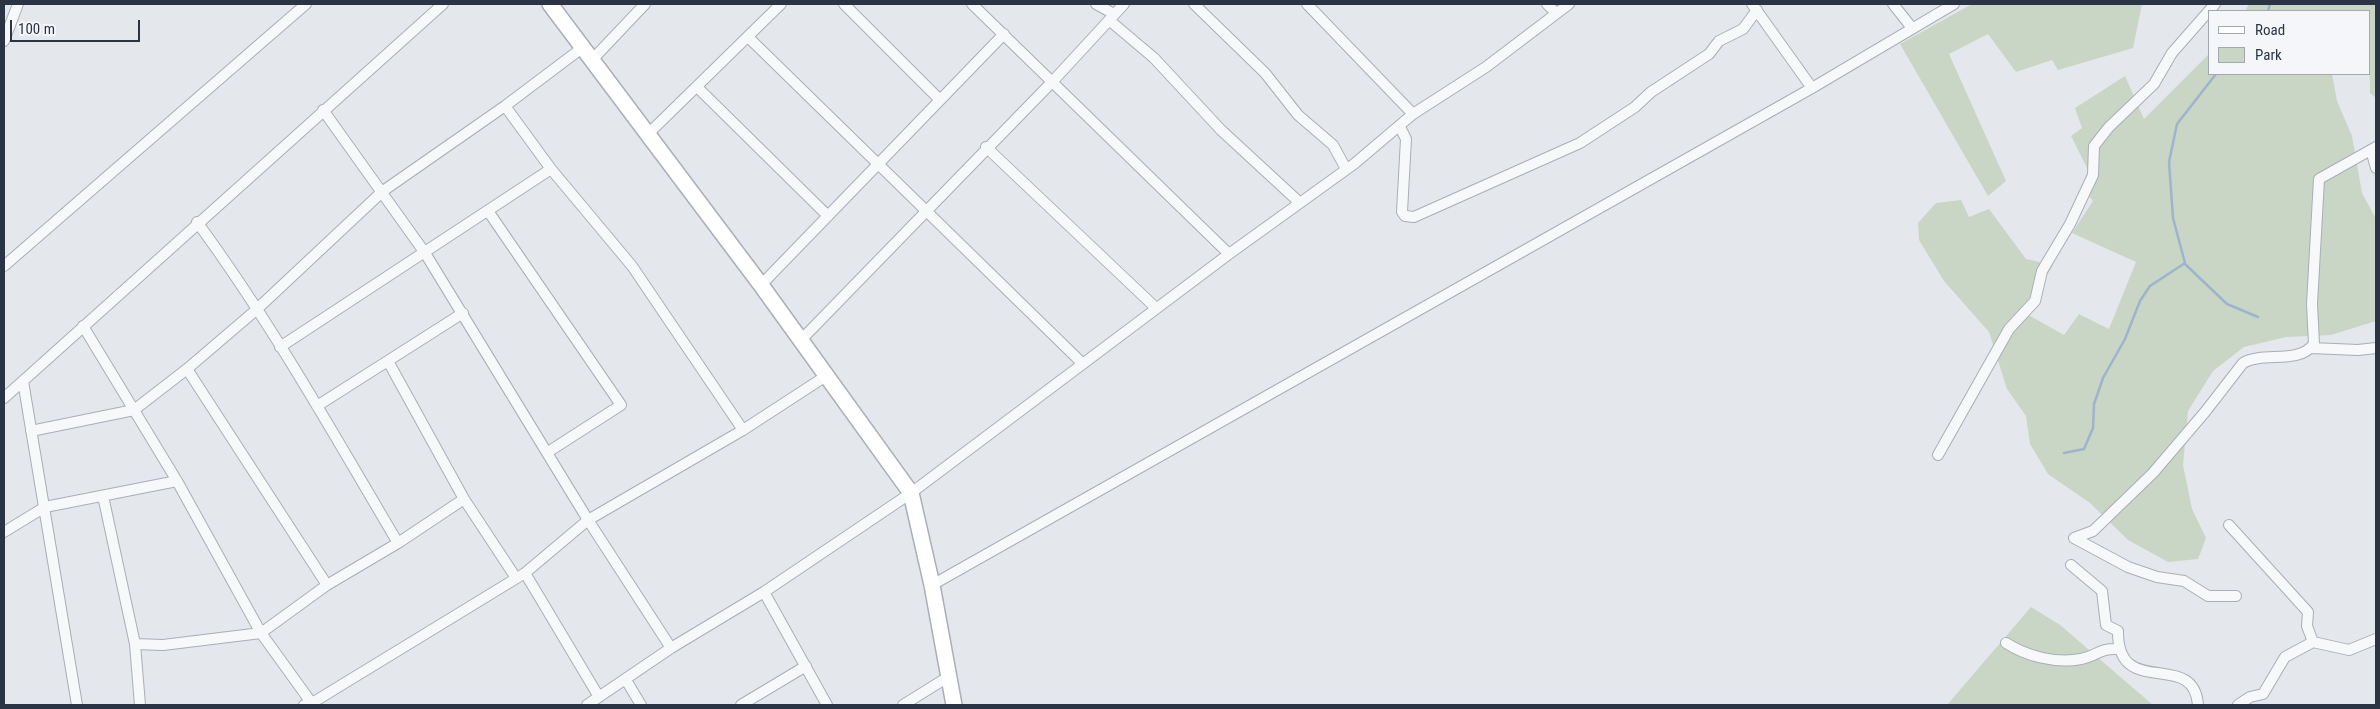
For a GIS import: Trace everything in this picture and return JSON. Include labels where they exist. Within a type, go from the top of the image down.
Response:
[{"type":"street","points":[[4,41],[18,4]]},
{"type":"street","points":[[4,266],[306,4]]},
{"type":"street","points":[[4,398],[197,222],[443,4]]},
{"type":"street","points":[[550,4],[761,285],[910,493],[932,584],[954,705]]},
{"type":"street","points":[[591,60],[646,4]]},
{"type":"street","points":[[647,135],[781,4]]},
{"type":"street","points":[[844,4],[939,99]]},
{"type":"street","points":[[972,4],[1229,254]]},
{"type":"street","points":[[1096,4],[1154,58],[1221,130],[1299,202]]},
{"type":"street","points":[[801,340],[986,147],[1053,81],[1124,4]]},
{"type":"street","points":[[1194,4],[1265,73],[1298,115],[1333,145],[1346,169]]},
{"type":"street","points":[[1307,4],[1413,114]]},
{"type":"street","points":[[1547,4],[1556,12]]},
{"type":"street","points":[[587,705],[671,648],[764,592],[910,493],[1156,308],[1346,169],[1400,127],[1413,114],[1486,67],[1569,4]]},
{"type":"street","points":[[1893,4],[1912,28]]},
{"type":"street","points":[[932,584],[1812,88],[1954,4]]},
{"type":"street","points":[[1400,127],[1406,140],[1402,212],[1406,216],[1414,217],[1580,143],[1634,107],[1650,92],[1709,54],[1719,41],[1743,28],[1754,7],[1812,88]]},
{"type":"street","points":[[1938,455],[2009,329],[2035,301],[2042,271],[2070,224],[2093,175],[2094,146],[2109,127],[2154,84],[2172,53],[2208,12]]},
{"type":"street","points":[[761,285],[1004,34]]},
{"type":"street","points":[[748,38],[877,166],[925,210],[1082,363]]},
{"type":"street","points":[[31,431],[134,410],[188,369],[256,310],[383,191],[505,106],[582,48]]},
{"type":"street","points":[[697,88],[828,216]]},
{"type":"street","points":[[505,106],[551,170],[632,266],[743,430]]},
{"type":"street","points":[[323,110],[383,191],[425,253],[588,520],[671,648]]},
{"type":"street","points":[[986,147],[1156,308]]},
{"type":"street","points":[[2311,348],[2314,344],[2312,304],[2319,179],[2374,148],[2376,168]]},
{"type":"street","points":[[280,347],[551,170]]},
{"type":"street","points":[[488,211],[620,405],[548,452]]},
{"type":"street","points":[[197,222],[230,267],[317,406],[398,543]]},
{"type":"street","points":[[317,406],[389,362],[463,313]]},
{"type":"street","points":[[83,326],[177,481],[262,633],[310,705],[520,576],[588,520],[743,430],[826,376]]},
{"type":"street","points":[[2236,596],[2208,596],[2184,581],[2157,577],[2128,567],[2074,538],[2093,531],[2152,473],[2205,412],[2243,362],[2252,358],[2287,357],[2311,348],[2358,350],[2376,348]]},
{"type":"street","points":[[389,362],[464,499],[520,576],[599,698]]},
{"type":"street","points":[[188,369],[327,585]]},
{"type":"street","points":[[23,381],[76,705]]},
{"type":"street","points":[[4,532],[45,507],[177,481]]},
{"type":"street","points":[[103,496],[136,644],[140,705]]},
{"type":"street","points":[[136,644],[163,645],[262,633],[327,585],[398,543],[464,499]]},
{"type":"street","points":[[2229,524],[2308,612],[2307,626],[2313,642]]},
{"type":"street","points":[[2071,565],[2102,591],[2106,625],[2118,631],[2118,649],[2128,664],[2146,672],[2173,674],[2192,685],[2198,695],[2198,705]]},
{"type":"street","points":[[764,592],[827,705]]},
{"type":"street","points":[[2238,705],[2250,697],[2263,694],[2286,657],[2313,642],[2349,650],[2376,639]]},
{"type":"street","points":[[2006,643],[2020,652],[2066,660],[2082,659],[2104,648],[2118,649]]},
{"type":"street","points":[[741,705],[806,666]]},
{"type":"street","points":[[903,705],[948,677]]},
{"type":"street","points":[[626,680],[640,705]]},
{"type":"green space","points":[[1972,4],[2142,4],[2133,48],[2058,70],[2052,60],[2016,72],[1988,34],[1949,54],[2006,181],[1988,196],[1900,44]]},
{"type":"green space","points":[[2249,4],[2376,4],[2376,98],[2370,93],[2370,10],[2246,10]]},
{"type":"green space","points":[[2208,55],[2208,75],[2332,75],[2337,101],[2352,136],[2362,193],[2376,219],[2376,321],[2331,335],[2286,337],[2244,347],[2213,371],[2188,411],[2183,465],[2192,509],[2206,538],[2198,559],[2168,562],[2128,540],[2090,503],[2048,474],[2030,444],[2026,416],[2007,389],[1989,332],[1944,281],[1919,240],[1918,223],[1936,203],[1961,200],[1969,217],[1989,209],[2026,259],[2053,265],[2025,313],[2064,335],[2079,314],[2109,329],[2136,262],[2072,233],[2093,201],[2081,186],[2091,176],[2071,136],[2082,128],[2075,108],[2125,76],[2144,119]]},
{"type":"green space","points":[[2031,607],[2060,625],[2153,705],[1947,705]]},
{"type":"waterway","points":[[2268,10],[2270,4]]},
{"type":"waterway","points":[[2064,453],[2084,449],[2093,428],[2094,404],[2103,378],[2125,339],[2140,301],[2150,286],[2185,263],[2173,218],[2169,162],[2177,124],[2215,75]]},
{"type":"waterway","points":[[2185,264],[2227,304],[2258,317]]}]
